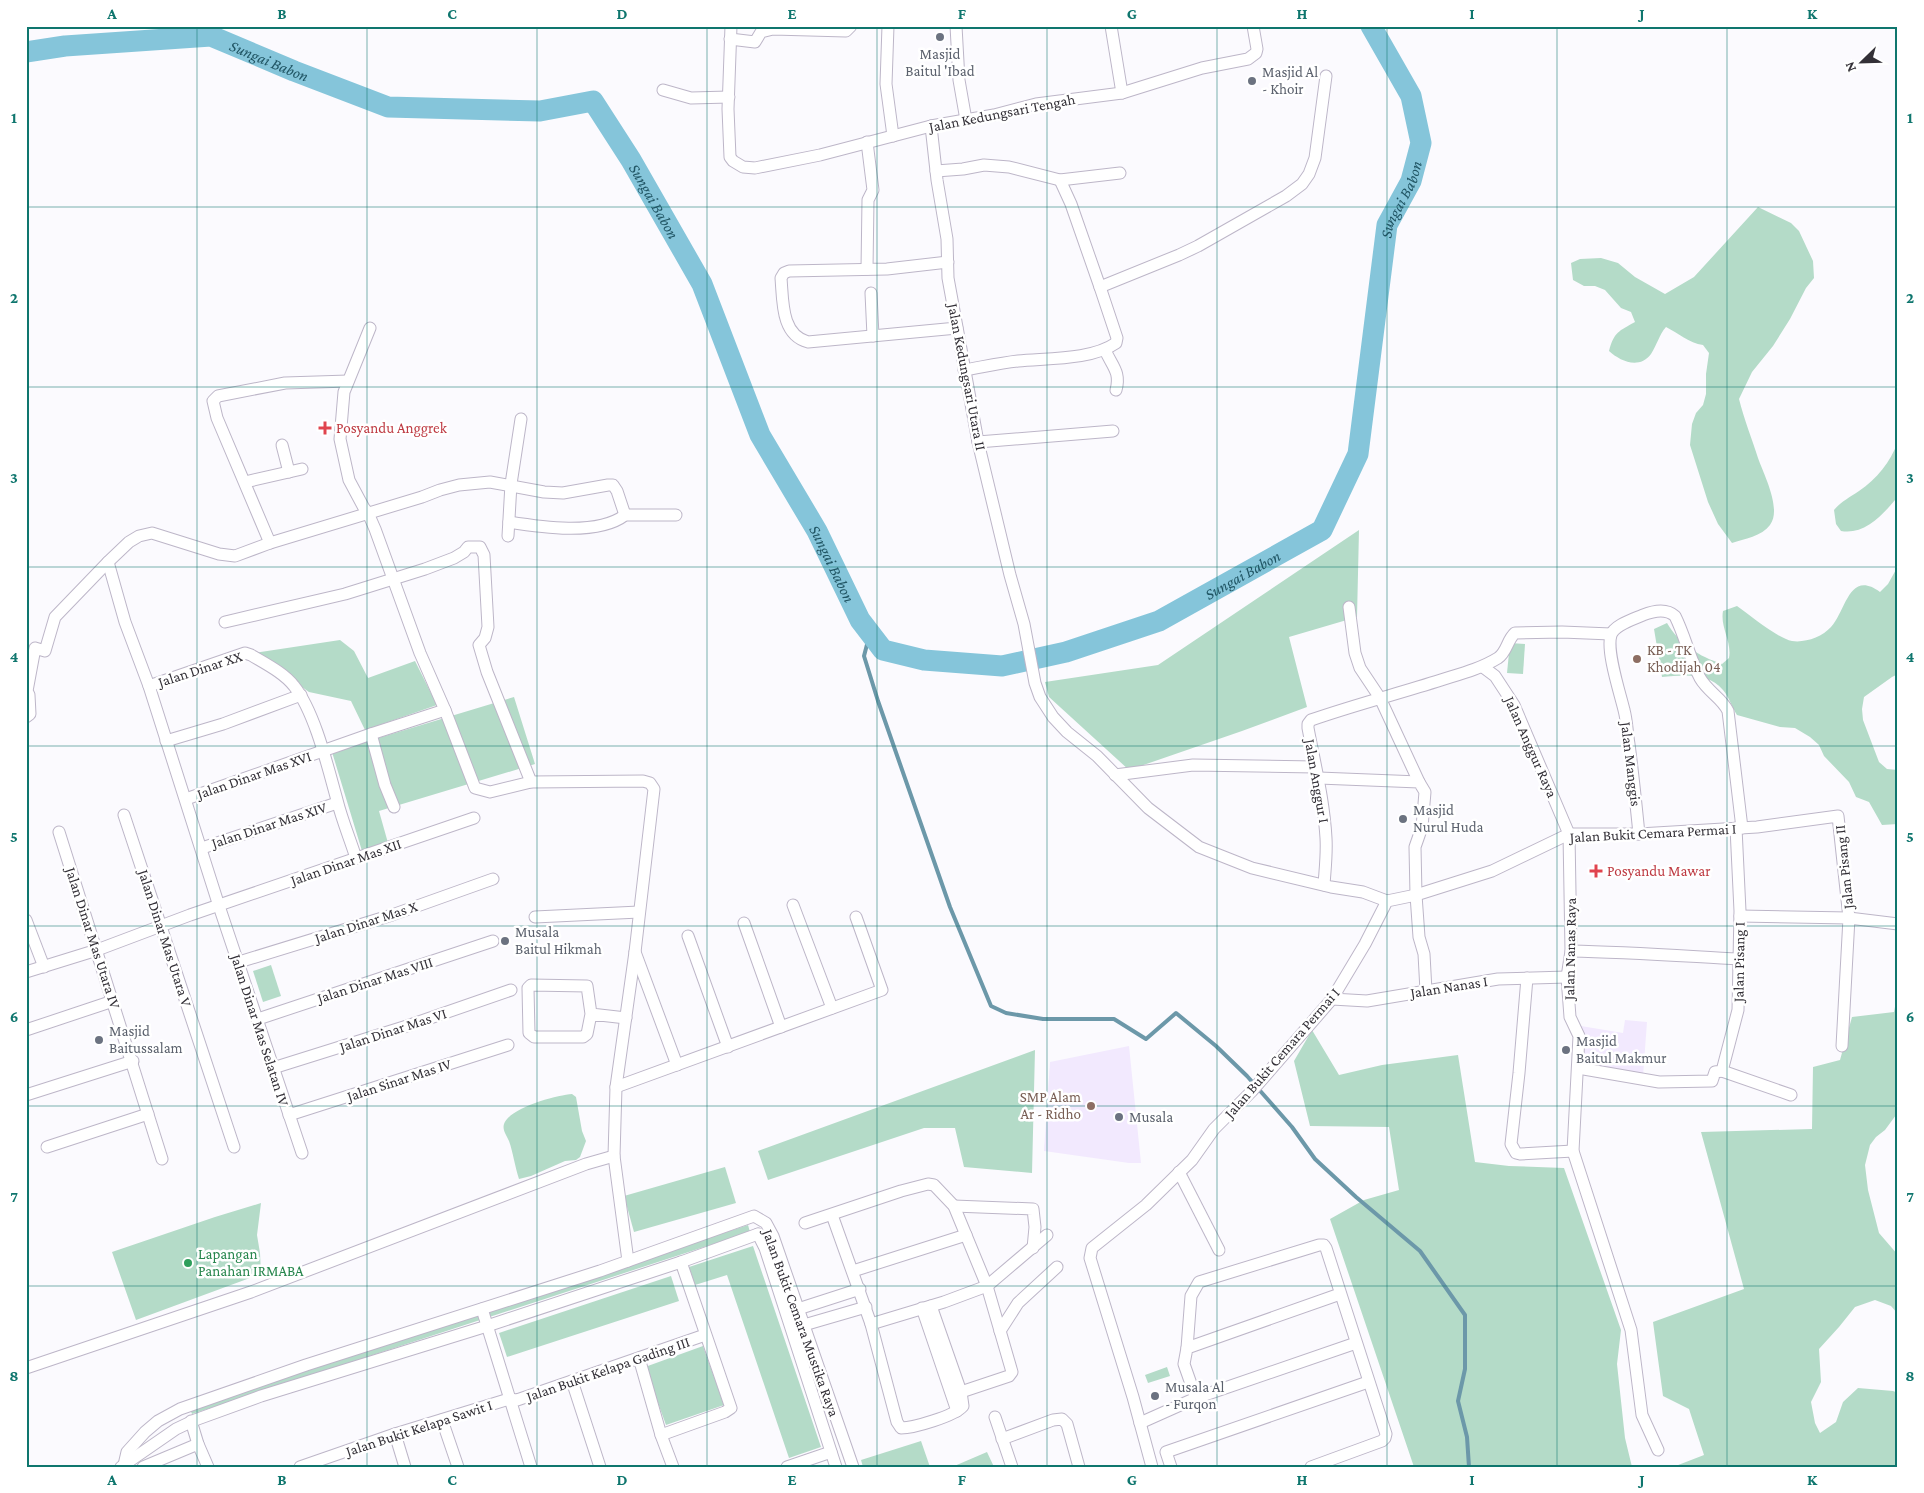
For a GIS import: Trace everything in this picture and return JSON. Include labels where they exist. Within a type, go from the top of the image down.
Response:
[{"type":"street","points":[[663,90],[691,98],[729,97],[731,26]]},
{"type":"street","points":[[730,40],[755,42],[761,32],[773,30],[846,31],[851,26]]},
{"type":"street","points":[[888,26],[886,84],[893,136]]},
{"type":"street","points":[[956,26],[959,80],[966,120]]},
{"type":"street","points":[[1111,26],[1122,93]]},
{"type":"street","name":"Jalan Kedungsari Tengah","points":[[729,97],[730,157],[743,167],[755,168],[827,154],[931,126],[1036,104],[1122,93],[1202,68],[1248,59],[1256,53],[1257,49],[1253,26]]},
{"type":"street","points":[[1100,287],[1192,249],[1286,196],[1302,184],[1309,174],[1315,158],[1326,76]]},
{"type":"street","name":"Jalan Kedungsari Utara II","points":[[931,126],[947,239],[948,278],[964,370],[978,442],[1010,575],[1024,624],[1035,683],[1040,697],[1053,717],[1067,732],[1097,756],[1148,808],[1199,847],[1252,868],[1363,892],[1387,900]]},
{"type":"street","points":[[867,142],[873,190],[868,200],[867,269]]},
{"type":"street","points":[[936,171],[984,165],[1009,167],[1060,180],[1120,173]]},
{"type":"street","points":[[964,370],[1074,356],[1105,350],[1116,343],[1117,338],[1100,287],[1071,204],[1060,180]]},
{"type":"street","points":[[948,262],[867,269],[789,271],[781,278],[784,314],[794,336],[808,342],[957,328]]},
{"type":"street","points":[[871,293],[873,336]]},
{"type":"street","points":[[370,328],[344,392],[340,439],[342,453],[349,480],[368,513],[420,653],[445,710],[475,788],[490,792],[531,782],[643,781],[654,789],[616,1087],[614,1156],[628,1261]]},
{"type":"street","points":[[1105,350],[1118,374],[1119,380],[1116,390]]},
{"type":"street","points":[[270,543],[216,418],[213,401],[218,396],[285,383],[348,381]]},
{"type":"street","points":[[508,536],[511,484],[521,418]]},
{"type":"street","points":[[978,442],[1113,431]]},
{"type":"street","points":[[282,445],[289,472]]},
{"type":"street","points":[[245,482],[302,468]]},
{"type":"street","points":[[26,717],[30,714],[30,695],[26,691],[35,648],[45,651],[55,617],[108,562],[129,542],[139,536],[152,533],[227,556],[235,556],[270,543],[459,486],[490,482],[511,484],[544,492],[563,493],[613,485],[625,515]]},
{"type":"street","points":[[509,522],[553,529],[574,529],[619,520],[625,515],[676,515]]},
{"type":"street","points":[[225,622],[345,594],[445,562],[464,552],[468,547],[480,547],[483,551],[488,627],[485,638],[479,645],[487,672],[531,782]]},
{"type":"street","name":"Jalan Dinar Mas Selatan IV","points":[[108,562],[125,622],[149,686],[219,906],[302,1154]]},
{"type":"street","points":[[1349,606],[1355,653],[1360,668],[1380,698],[1425,792],[1422,827],[1415,847],[1419,937],[1424,954],[1426,991]]},
{"type":"street","name":"Jalan Pisang I","points":[[1611,634],[1621,626],[1650,612],[1668,612],[1675,616],[1700,677],[1711,693],[1725,704],[1728,711],[1739,828],[1740,916],[1738,1010],[1722,1072]]},
{"type":"street","points":[[1380,698],[1482,667],[1500,657],[1515,633],[1611,634]]},
{"type":"street","name":"Jalan Manggis","points":[[1611,634],[1610,648],[1619,695],[1624,710],[1635,784],[1639,834]]},
{"type":"street","name":"Jalan Dinar XX","points":[[149,686],[243,654],[251,655],[285,677],[301,695]]},
{"type":"street","name":"Jalan Anggur Raya","points":[[1482,667],[1495,676],[1514,705],[1569,834]]},
{"type":"street","points":[[166,741],[223,724],[301,695],[323,751],[337,803],[356,858]]},
{"type":"street","name":"Jalan Anggur I","points":[[1324,885],[1326,839],[1308,724],[1311,720],[1353,705],[1380,698]]},
{"type":"street","name":"Jalan Dinar Mas XVI","points":[[186,799],[445,710]]},
{"type":"street","points":[[371,734],[385,785],[394,807]]},
{"type":"street","points":[[1115,775],[1193,765],[1317,772],[1419,782]]},
{"type":"street","name":"Jalan Dinar Mas XIV","points":[[202,848],[337,803]]},
{"type":"street","name":"Jalan Dinar Mas Utara V","points":[[124,815],[234,1147]]},
{"type":"street","name":"Jalan Bukit Cemara Permai I","points":[[1152,1467],[1090,1253],[1092,1248],[1146,1205],[1179,1172],[1205,1143],[1214,1129],[1252,1091],[1332,999],[1365,944],[1387,900],[1416,895],[1492,871],[1569,834],[1639,834],[1739,828],[1838,816]]},
{"type":"street","name":"Jalan Pisang II","points":[[1838,816],[1849,918],[1842,1046]]},
{"type":"street","name":"Jalan Dinar Mas XII","points":[[26,972],[97,950],[190,915],[474,818]]},
{"type":"street","name":"Jalan Dinar Mas Utara IV","points":[[59,832],[162,1159]]},
{"type":"street","name":"Jalan Nanas Raya","points":[[1569,834],[1571,951],[1567,976],[1570,1017],[1578,1036],[1573,1151]]},
{"type":"street","name":"Jalan Dinar Mas X","points":[[239,962],[392,915],[493,879]]},
{"type":"street","points":[[793,905],[832,1008]]},
{"type":"street","points":[[536,917],[639,912]]},
{"type":"street","points":[[1740,916],[1849,918],[1898,924]]},
{"type":"street","points":[[616,1087],[882,990],[856,918]]},
{"type":"street","points":[[26,920],[44,967]]},
{"type":"street","points":[[744,923],[781,1027]]},
{"type":"street","points":[[688,936],[728,1046]]},
{"type":"street","name":"Jalan Dinar Mas VIII","points":[[258,1020],[493,941]]},
{"type":"street","points":[[1571,951],[1635,952],[1672,956],[1739,959]]},
{"type":"street","points":[[634,952],[677,1065]]},
{"type":"street","name":"Jalan Nanas I","points":[[1332,999],[1367,1000],[1498,979],[1567,976]]},
{"type":"street","points":[[1527,978],[1511,1144],[1516,1153],[1520,1154],[1573,1151],[1631,1330],[1642,1414],[1658,1450]]},
{"type":"street","points":[[531,985],[587,986],[591,1014],[586,1036],[534,1037],[529,1034],[528,988],[531,985]]},
{"type":"street","name":"Jalan Dinar Mas VI","points":[[274,1068],[407,1026],[511,990]]},
{"type":"street","points":[[26,1030],[113,1001]]},
{"type":"street","points":[[591,1014],[626,1018]]},
{"type":"street","name":"Jalan Sinar Mas IV","points":[[289,1115],[508,1045]]},
{"type":"street","points":[[26,1095],[132,1061]]},
{"type":"street","points":[[1578,1068],[1659,1082],[1712,1081],[1715,1072],[1722,1072],[1791,1095]]},
{"type":"street","points":[[47,1148],[148,1114]]},
{"type":"street","points":[[26,1368],[251,1292],[586,1164],[614,1156]]},
{"type":"street","points":[[1179,1172],[1219,1250]]},
{"type":"street","points":[[806,1223],[901,1191],[928,1184],[938,1188],[954,1206],[987,1286],[1012,1374],[961,1392]]},
{"type":"street","points":[[954,1206],[1033,1209],[1035,1226],[1033,1248]]},
{"type":"street","points":[[832,1215],[866,1307],[900,1428],[908,1428],[957,1411],[963,1406],[961,1392],[927,1307]]},
{"type":"street","points":[[123,1466],[127,1452],[132,1446],[158,1421],[172,1412],[306,1365],[628,1261],[750,1217],[754,1216],[766,1222]]},
{"type":"street","name":"Jalan Bukit Cemara Mustika Raya","points":[[836,1467],[765,1248],[758,1234],[766,1222],[773,1236],[853,1467]]},
{"type":"street","points":[[123,1466],[171,1432],[191,1421],[245,1401],[487,1326],[681,1262],[758,1234]]},
{"type":"street","points":[[854,1271],[966,1235]]},
{"type":"street","points":[[871,1324],[987,1286],[1047,1235]]},
{"type":"street","points":[[1196,1398],[1184,1364],[1191,1296],[1199,1282],[1324,1245],[1386,1434],[1382,1441],[1311,1467]]},
{"type":"street","points":[[661,1435],[732,1408],[681,1262]]},
{"type":"street","points":[[1000,1331],[1018,1303],[1057,1268]]},
{"type":"street","points":[[798,1309],[860,1289]]},
{"type":"street","points":[[1187,1348],[1340,1294]]},
{"type":"street","points":[[804,1325],[866,1307]]},
{"type":"street","points":[[927,1307],[957,1411]]},
{"type":"street","points":[[482,1308],[531,1467]]},
{"type":"street","name":"Jalan Bukit Kelapa Gading III","points":[[510,1399],[517,1400],[705,1335]]},
{"type":"street","points":[[1140,1423],[1196,1398],[1356,1343]]},
{"type":"street","points":[[639,1358],[661,1435],[673,1467]]},
{"type":"street","points":[[806,1373],[819,1368]]},
{"type":"street","points":[[572,1381],[600,1467]]},
{"type":"street","points":[[1171,1467],[1166,1452],[1368,1382]]},
{"type":"street","name":"Jalan Bukit Kelapa Sawit I","points":[[300,1467],[395,1434],[510,1399]]},
{"type":"street","points":[[995,1417],[1012,1467]]},
{"type":"street","points":[[1002,1439],[1053,1420],[1062,1419],[1067,1424],[1079,1467]]},
{"type":"street","points":[[442,1420],[458,1467]]},
{"type":"street","points":[[191,1421],[208,1467]]},
{"type":"street","points":[[395,1434],[405,1467]]},
{"type":"street","points":[[143,1467],[198,1444]]},
{"type":"street","points":[[787,1467],[831,1452]]},
{"type":"shaded area","points":[[1625,1020],[1647,1022],[1643,1076],[1579,1067],[1581,1026],[1623,1033]]},
{"type":"shaded area","name":"SMP Alam Ar - Ridho","points":[[1129,1046],[1141,1163],[1044,1151],[1050,1062]]},
{"type":"green space","points":[[1758,207],[1791,223],[1799,231],[1813,261],[1814,278],[1806,288],[1773,346],[1752,372],[1739,399],[1771,492],[1774,510],[1773,518],[1767,529],[1752,537],[1732,543],[1718,524],[1708,502],[1690,445],[1692,424],[1696,413],[1703,405],[1706,394],[1709,353],[1703,345],[1688,340],[1666,327],[1651,354],[1641,362],[1624,361],[1613,355],[1609,351],[1615,336],[1635,322],[1631,312],[1621,308],[1605,290],[1595,286],[1584,286],[1573,280],[1571,263],[1580,259],[1601,258],[1618,263],[1635,277],[1665,294],[1694,277]]},
{"type":"green space","points":[[1898,442],[1898,499],[1878,518],[1864,527],[1849,532],[1841,531],[1836,524],[1834,510],[1866,486],[1877,475],[1887,463]]},
{"type":"green space","points":[[1359,530],[1357,617],[1289,637],[1307,707],[1129,770],[1049,697],[1045,682],[1158,665]]},
{"type":"green space","points":[[1898,566],[1898,674],[1864,697],[1862,709],[1863,720],[1879,762],[1887,769],[1898,770],[1898,824],[1882,825],[1869,802],[1856,797],[1849,782],[1824,756],[1819,745],[1810,737],[1795,728],[1780,727],[1737,715],[1723,690],[1717,684],[1703,677],[1662,677],[1654,629],[1667,623],[1684,644],[1722,664],[1729,658],[1728,640],[1723,623],[1723,611],[1737,606],[1771,631],[1786,639],[1792,641],[1808,640],[1823,634],[1831,627],[1855,589],[1861,586],[1870,586],[1880,592],[1888,584]]},
{"type":"green space","points":[[340,640],[354,651],[368,678],[415,661],[437,705],[365,730],[351,701],[309,692],[254,653]]},
{"type":"green space","points":[[1510,643],[1525,644],[1523,674],[1507,673]]},
{"type":"green space","points":[[514,697],[535,764],[379,811],[388,843],[362,851],[332,752]]},
{"type":"green space","points":[[271,965],[281,996],[263,1002],[253,971]]},
{"type":"green space","points":[[1898,991],[1898,1106],[1896,1115],[1885,1130],[1870,1145],[1865,1165],[1868,1190],[1879,1233],[1898,1255],[1898,1314],[1891,1306],[1875,1300],[1855,1307],[1819,1349],[1821,1382],[1811,1402],[1815,1423],[1820,1433],[1836,1422],[1843,1402],[1858,1388],[1898,1393],[1898,1467],[1673,1467],[1704,1455],[1689,1409],[1663,1396],[1653,1322],[1744,1289],[1701,1132],[1812,1129],[1813,1067],[1840,1060],[1852,1017],[1894,1012]]},
{"type":"green space","points":[[1312,1030],[1339,1075],[1382,1065],[1458,1055],[1475,1162],[1509,1166],[1564,1168],[1621,1330],[1617,1364],[1625,1438],[1632,1467],[1414,1467],[1330,1219],[1364,1200],[1399,1190],[1389,1127],[1310,1126],[1294,1061]]},
{"type":"green space","points":[[1035,1050],[1032,1173],[964,1167],[955,1128],[924,1128],[768,1180],[758,1151]]},
{"type":"green space","points":[[572,1094],[576,1097],[582,1131],[586,1141],[580,1157],[519,1179],[509,1141],[504,1131],[504,1124],[515,1113],[534,1103]]},
{"type":"green space","points":[[725,1167],[736,1203],[634,1232],[624,1196]]},
{"type":"green space","name":"Lapangan Panahan IRMABA","points":[[261,1203],[257,1235],[261,1274],[136,1320],[112,1252]]},
{"type":"green space","points":[[748,1225],[750,1232],[192,1414],[190,1409]]},
{"type":"green space","points":[[753,1246],[821,1447],[789,1458],[727,1275],[695,1285],[689,1267]]},
{"type":"green space","points":[[671,1276],[679,1301],[507,1357],[499,1333]]},
{"type":"green space","points":[[703,1346],[724,1405],[666,1425],[645,1367]]},
{"type":"green space","points":[[1167,1367],[1170,1376],[1148,1383],[1145,1375]]},
{"type":"green space","points":[[921,1441],[930,1467],[863,1467],[861,1460]]},
{"type":"green space","points":[[987,1452],[994,1467],[952,1467]]},
{"type":"waterway","name":"Sungai Babon","points":[[26,52],[65,46],[211,36],[294,71],[388,107],[540,111],[593,101],[631,160],[702,284],[760,435],[817,531],[860,620],[883,650],[924,660],[1002,666],[1066,652],[1159,621],[1322,530],[1358,454],[1387,225],[1411,181],[1421,143],[1411,96],[1371,26]]},
{"type":"waterway","points":[[870,633],[864,656],[878,701],[950,907],[991,1006],[1006,1013],[1043,1019],[1114,1019],[1146,1039],[1176,1013],[1216,1046],[1247,1076],[1292,1127],[1315,1159],[1356,1197],[1420,1251],[1465,1315],[1465,1369],[1458,1401],[1467,1437],[1469,1467]]},
{"type":"place","name":"Masjid Baitul 'Ibad","points":[[940,37]]},
{"type":"place","name":"Masjid Al - Khoir","points":[[1252,81]]},
{"type":"place","name":"Posyandu Anggrek","points":[[325,428]]},
{"type":"place","name":"KB - TK Khodijah 04","points":[[1637,659]]},
{"type":"place","name":"Masjid Nurul Huda","points":[[1403,819]]},
{"type":"place","name":"Posyandu Mawar","points":[[1596,871]]},
{"type":"place","name":"Musala Baitul Hikmah","points":[[505,941]]},
{"type":"place","name":"Masjid Baitussalam","points":[[99,1040]]},
{"type":"place","name":"Masjid Baitul Makmur","points":[[1566,1050]]},
{"type":"place","name":"SMP Alam Ar - Ridho","points":[[1091,1106]]},
{"type":"place","name":"Musala","points":[[1119,1117]]},
{"type":"place","name":"Lapangan Panahan IRMABA","points":[[188,1263]]},
{"type":"place","name":"Musala Al - Furqon","points":[[1155,1396]]}]
